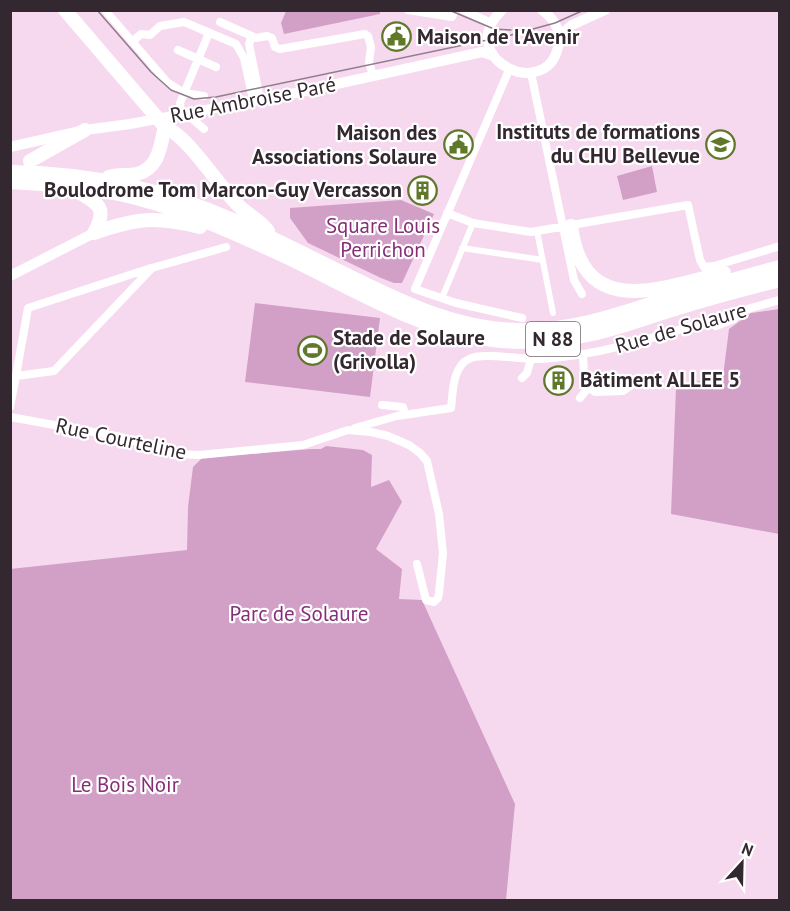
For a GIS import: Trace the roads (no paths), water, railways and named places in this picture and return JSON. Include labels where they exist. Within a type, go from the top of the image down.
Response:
[{"type":"highway","points":[[65,11],[164,125],[182,140],[235,202],[250,217],[265,227],[274,240]]},
{"type":"highway","points":[[100,180],[116,175],[140,174],[148,169],[159,154],[164,125]]},
{"type":"highway","points":[[30,161],[85,130]]},
{"type":"highway","name":"N 88","points":[[10,172],[100,180],[181,200],[219,214],[408,305],[475,326],[516,330],[565,328],[588,324],[780,266]]},
{"type":"highway","name":"N 88","points":[[10,182],[70,187],[146,201],[215,225],[405,315],[448,330],[494,340],[540,341],[592,334],[720,295],[780,280]]},
{"type":"highway","points":[[70,187],[97,202],[100,208],[100,222],[94,233]]},
{"type":"highway","points":[[94,233],[119,224],[154,219],[171,219],[202,227],[215,225]]},
{"type":"highway","name":"N 88","points":[[567,227],[577,257],[586,271],[600,284],[617,290],[636,293],[758,266],[780,266]]},
{"type":"main road","points":[[502,10],[490,26],[488,38],[494,56],[509,70],[522,74],[543,68],[553,58],[558,46],[559,36],[555,23],[542,10]]},
{"type":"main road","points":[[559,36],[572,25],[605,10]]},
{"type":"main road","name":"Rue Ambroise Paré","points":[[10,147],[85,130],[257,100],[482,52],[494,56]]},
{"type":"main road","points":[[10,276],[94,233]]},
{"type":"street","points":[[105,10],[166,82],[184,93],[204,96]]},
{"type":"street","points":[[408,10],[452,17],[455,10]]},
{"type":"street","points":[[463,10],[487,21],[490,26]]},
{"type":"street","points":[[132,42],[141,34],[150,35],[160,26],[184,22],[236,44],[244,58],[257,100]]},
{"type":"street","points":[[220,22],[252,36],[269,36],[275,47],[282,49],[365,34],[371,45],[369,60],[374,76]]},
{"type":"street","points":[[209,33],[180,103],[182,114],[189,116],[204,129],[205,117],[209,108]]},
{"type":"street","points":[[252,36],[249,44],[257,100]]},
{"type":"street","points":[[178,50],[216,67]]},
{"type":"street","points":[[509,70],[415,289],[522,318]]},
{"type":"street","points":[[531,73],[567,227],[574,280],[582,294]]},
{"type":"street","points":[[447,213],[473,223],[531,232],[688,205],[700,260],[704,267],[780,246]]},
{"type":"street","points":[[442,298],[473,223]]},
{"type":"street","points":[[537,231],[553,315]]},
{"type":"street","points":[[10,407],[28,308],[226,247]]},
{"type":"street","points":[[462,248],[543,260]]},
{"type":"street","points":[[16,376],[54,371],[152,268]]},
{"type":"street","name":"Rue de Solaure","points":[[348,430],[405,415],[451,408],[457,372],[469,358],[481,356],[531,358],[583,354],[638,341],[780,300]]},
{"type":"street","points":[[720,326],[734,319],[738,311]]},
{"type":"street","points":[[580,398],[587,382],[583,354]]},
{"type":"street","points":[[523,375],[531,358]]},
{"type":"street","name":"Rue de Solaure","points":[[587,382],[595,393],[618,395],[632,387]]},
{"type":"street","points":[[382,405],[404,407],[405,415]]},
{"type":"street","name":"Rue Courteline","points":[[10,417],[121,437],[175,454],[187,455],[303,445],[348,430],[388,436],[409,445],[427,461],[439,514],[443,554],[439,593],[434,602],[426,600],[417,564]]},
{"type":"tram line","points":[[97,10],[151,72],[171,90],[194,99],[216,97],[511,35],[555,23],[584,10]]},
{"type":"tram line","points":[[449,10],[494,29],[511,30]]},
{"type":"place","name":"Maison de l'Avenir","points":[[396,37]]},
{"type":"place","name":"Instituts de formations du CHU Bellevue","points":[[721,144]]},
{"type":"place","name":"Maison des Associations Solaure","points":[[458,145]]},
{"type":"place","name":"Boulodrome Tom Marcon-Guy Vercasson","points":[[423,190]]},
{"type":"place","name":"Stade de Solaure (Grivolla)","points":[[312,350]]},
{"type":"place","name":"Bâtiment ALLEE 5","points":[[559,380]]},
{"type":"park label","name":"Square Louis Perrichon","points":[[383,238]]},
{"type":"park label","name":"Parc de Solaure","points":[[299,614]]},
{"type":"park label","name":"Le Bois Noir","points":[[125,785]]}]
